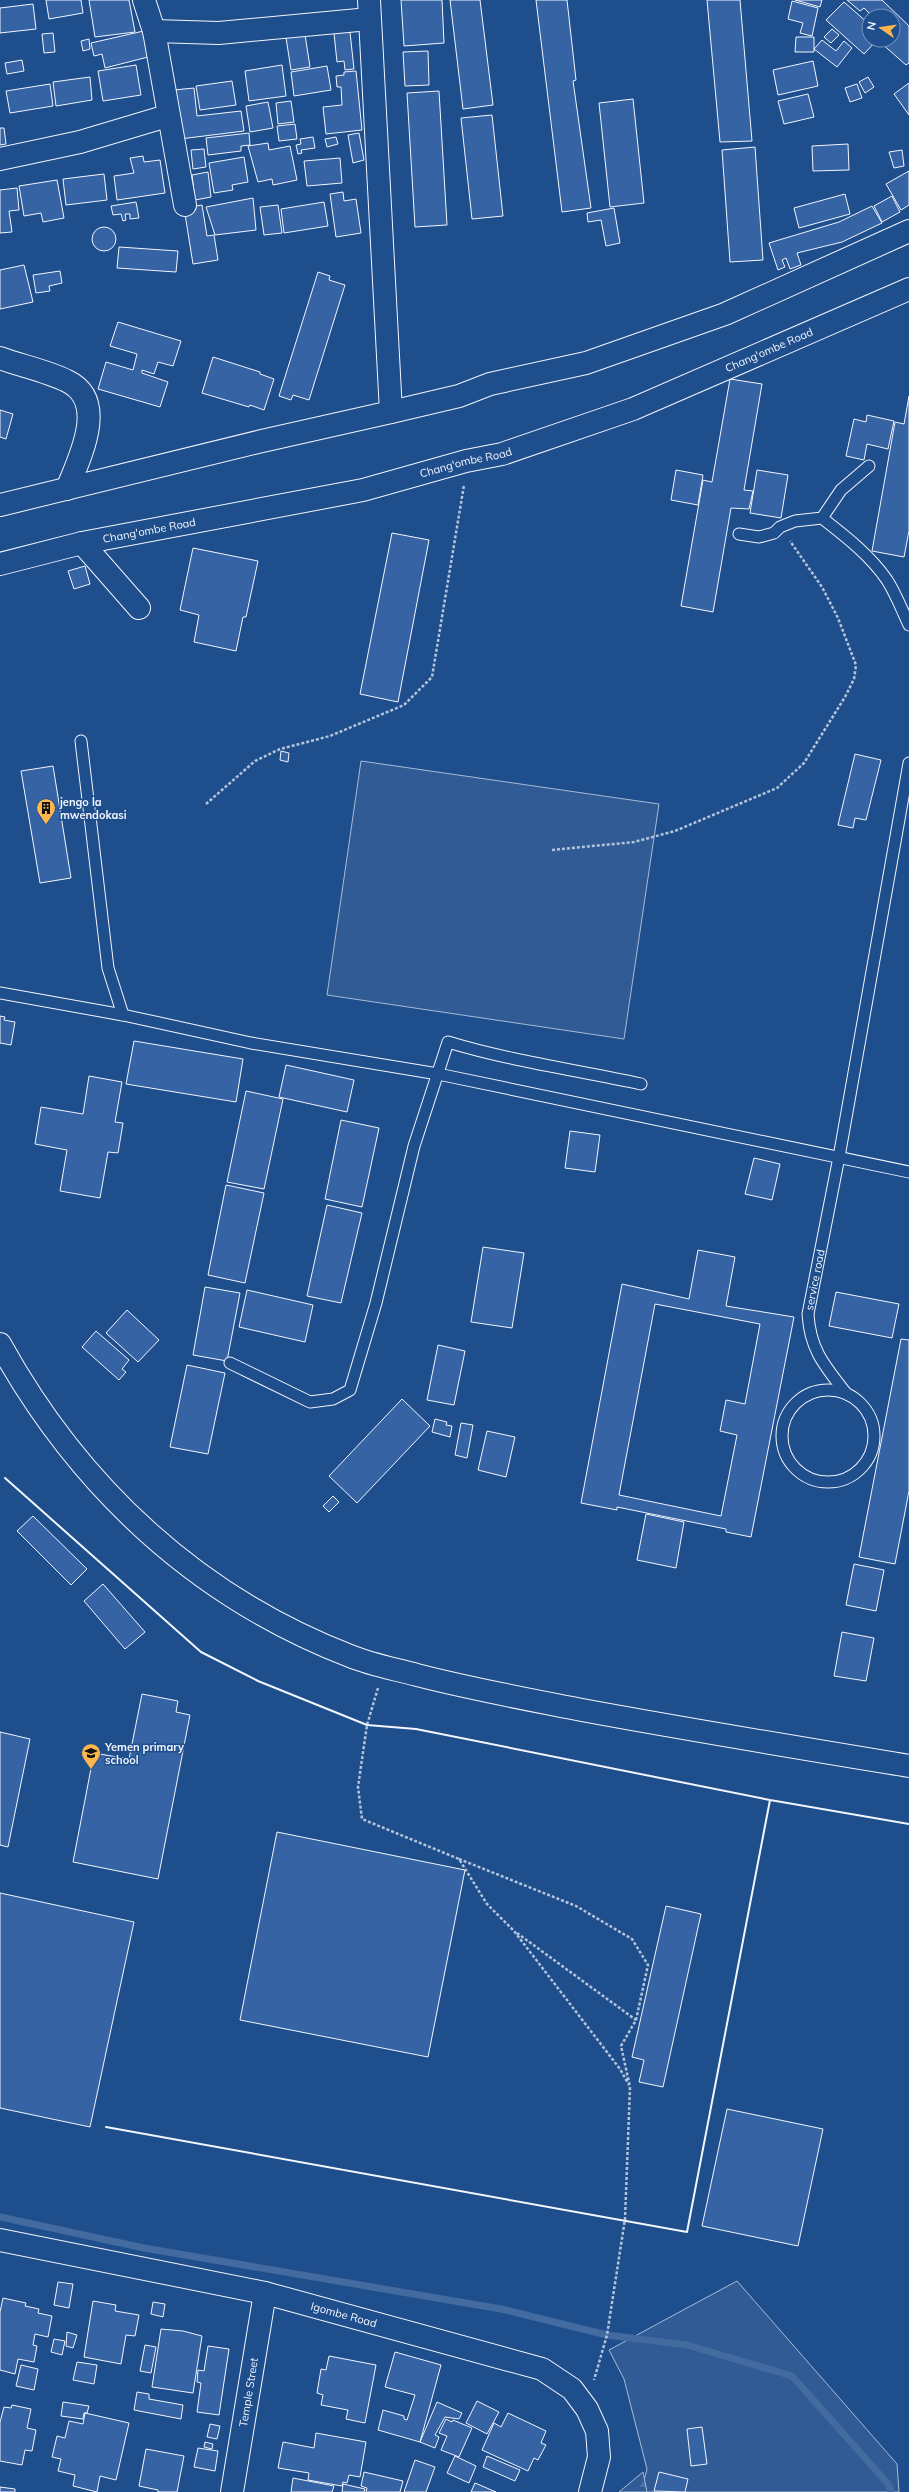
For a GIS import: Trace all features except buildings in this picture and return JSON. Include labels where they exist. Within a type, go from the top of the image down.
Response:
[{"type":"street","points":[[144,0],[154,31],[185,205]]},
{"type":"street","points":[[154,31],[219,33],[369,9],[391,412]]},
{"type":"street","points":[[0,159],[80,142],[168,116]]},
{"type":"street","points":[[0,504],[262,441],[459,396],[490,384],[586,363],[725,314],[909,231]]},
{"type":"street","name":"Chang'ombe Road","points":[[0,564],[82,543],[363,490],[466,461],[502,454],[633,409],[909,289]]},
{"type":"street","points":[[0,358],[68,381],[84,394],[89,417],[86,441],[67,489]]},
{"type":"street","points":[[82,543],[138,608]]},
{"type":"street","points":[[0,1344],[56,1434],[123,1509],[162,1545],[224,1593],[267,1618],[352,1657],[510,1696],[632,1719],[909,1766]]},
{"type":"street","name":"Igombe Road","points":[[0,2240],[265,2293],[542,2369],[572,2389],[587,2409],[597,2431],[599,2457],[590,2492]]},
{"type":"street","name":"Temple Street","points":[[232,2492],[265,2293]]},
{"type":"lane","points":[[822,518],[842,490],[869,466]]},
{"type":"lane","points":[[739,534],[759,537],[774,533],[780,527],[795,521],[822,518],[857,546],[873,562],[887,580],[909,625]]},
{"type":"lane","points":[[81,741],[108,968],[123,1015]]},
{"type":"lane","name":"service road","points":[[846,1392],[822,1389],[799,1399],[785,1418],[782,1442],[791,1464],[810,1479],[834,1482],[849,1476],[856,1473],[871,1453],[874,1430],[864,1407],[846,1392],[818,1357],[809,1333],[808,1314],[839,1157],[909,763]]},
{"type":"lane","points":[[0,993],[123,1015],[252,1043],[438,1074],[909,1172]]},
{"type":"lane","points":[[230,1363],[310,1402],[333,1400],[350,1390],[376,1303],[414,1146],[448,1042],[519,1061],[559,1066],[641,1084]]},
{"type":"path","points":[[206,804],[255,761],[280,749],[330,736],[404,705],[432,676],[463,494],[466,461]]},
{"type":"path","points":[[552,850],[634,842],[674,831],[776,788],[804,763],[845,697],[854,679],[856,664],[844,632],[822,587],[788,538],[774,533]]},
{"type":"path","points":[[384,1666],[367,1725],[358,1787],[362,1819],[459,1860],[576,1906],[632,1939],[648,1965],[636,2020],[621,2046],[630,2087],[625,2219],[607,2335],[587,2409]]},
{"type":"path","points":[[459,1860],[487,1904],[514,1931],[620,2069],[630,2087]]},
{"type":"path","points":[[514,1931],[636,2020]]},
{"type":"shaded area","points":[[361,761],[659,804],[624,1039],[327,995]]},
{"type":"shaded area","points":[[737,2281],[897,2464],[899,2492],[641,2492],[647,2469],[624,2379],[609,2350]]},
{"type":"green space","points":[[643,2472],[647,2492],[619,2492]]},
{"type":"waterway","points":[[0,2217],[144,2248],[501,2309],[607,2335],[687,2345],[792,2376],[889,2485],[891,2492]]},
{"type":"wall","points":[[5,1478],[201,1652],[258,1681],[367,1725],[416,1729],[770,1800],[909,1824]]},
{"type":"wall","points":[[106,2127],[687,2232],[770,1800]]},
{"type":"place","name":"jengo la mwendokasi","points":[[46,825]]},
{"type":"place","name":"Yemen primary school","points":[[91,1770]]}]
